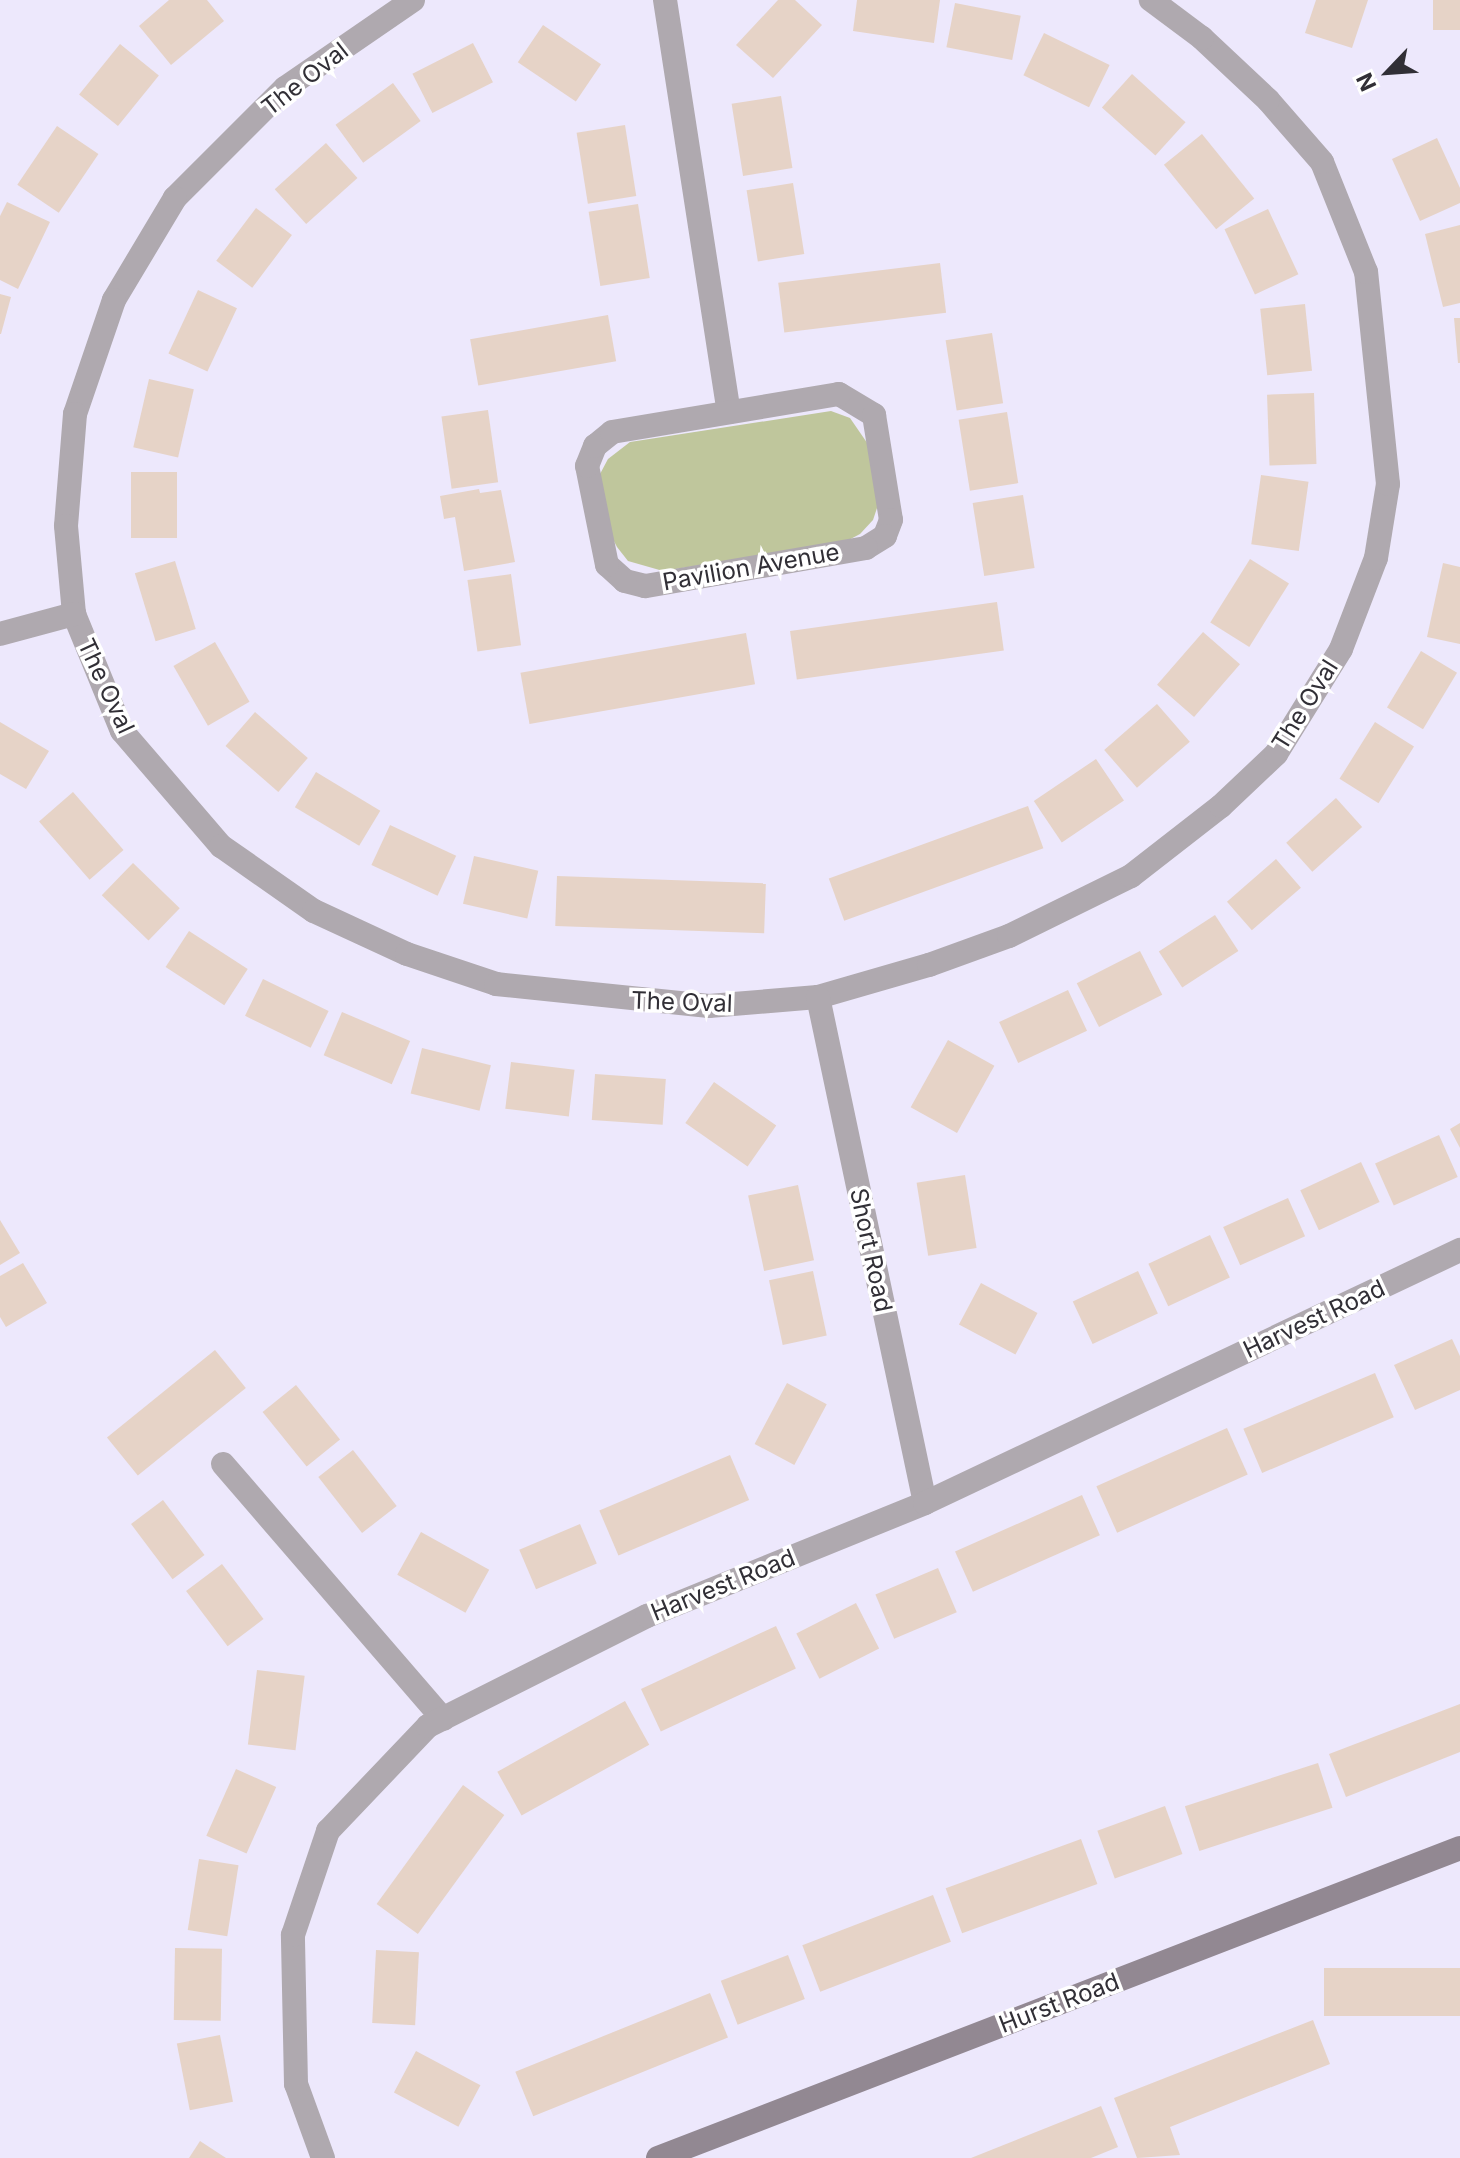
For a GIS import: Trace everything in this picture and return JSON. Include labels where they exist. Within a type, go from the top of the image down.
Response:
[{"type":"street","name":"The Oval","points":[[413,0],[285,88],[175,198],[114,300],[75,414],[66,526],[74,614],[122,731],[221,846],[314,911],[407,954],[496,984],[709,1006],[818,997],[1009,936],[1131,876],[1221,806],[1276,754],[1341,649],[1376,558],[1388,484],[1379,360],[1366,272],[1322,162],[1268,100],[1202,38],[1151,0]]},
{"type":"street","points":[[665,0],[729,412]]},
{"type":"street","name":"Pavilion Avenue","points":[[839,394],[856,400],[874,415],[891,520],[885,536],[866,548],[645,586],[625,581],[607,565],[587,466],[595,446],[612,432],[729,412],[839,394]]},
{"type":"street","points":[[0,634],[74,614]]},
{"type":"street","name":"Short Road","points":[[818,997],[925,1503]]},
{"type":"street","name":"Harvest Road","points":[[323,2158],[296,2084],[293,1935],[328,1831],[428,1726],[647,1616],[925,1503],[1460,1250]]},
{"type":"street","points":[[223,1464],[443,1719]]},
{"type":"street","name":"Hurst Road","points":[[658,2158],[1460,1848]]},
{"type":"green space","points":[[831,411],[850,418],[872,450],[880,499],[873,520],[860,534],[845,542],[663,571],[628,561],[617,547],[608,530],[600,474],[608,459],[630,442]]},
{"type":"building","points":[[169,0],[207,0],[224,21],[171,65],[139,26]]},
{"type":"building","points":[[778,0],[795,0],[822,25],[773,78],[736,45]]},
{"type":"building","points":[[857,0],[940,0],[934,43],[853,31]]},
{"type":"building","points":[[1316,0],[1368,0],[1352,48],[1305,33]]},
{"type":"building","points":[[1433,0],[1460,0],[1460,30],[1433,30]]},
{"type":"building","points":[[955,3],[1021,16],[1012,60],[946,47]]},
{"type":"building","points":[[543,25],[601,64],[576,101],[518,62]]},
{"type":"building","points":[[1044,33],[1110,65],[1089,107],[1023,75]]},
{"type":"building","points":[[473,43],[493,82],[432,113],[412,74]]},
{"type":"building","points":[[120,44],[159,75],[118,126],[79,95]]},
{"type":"building","points":[[1132,74],[1186,122],[1155,156],[1102,107]]},
{"type":"building","points":[[393,83],[421,121],[363,163],[336,125]]},
{"type":"building","points":[[781,96],[792,168],[743,176],[732,104]]},
{"type":"building","points":[[625,125],[636,196],[588,204],[577,133]]},
{"type":"building","points":[[57,126],[98,154],[59,213],[17,185]]},
{"type":"building","points":[[1202,134],[1254,199],[1216,229],[1164,165]]},
{"type":"building","points":[[1437,138],[1460,188],[1460,203],[1420,221],[1392,159]]},
{"type":"building","points":[[326,143],[357,178],[306,224],[275,189]]},
{"type":"building","points":[[793,183],[804,254],[758,261],[747,190]]},
{"type":"building","points":[[7,202],[50,222],[18,289],[0,280],[0,216]]},
{"type":"building","points":[[638,204],[650,278],[600,286],[589,212]]},
{"type":"building","points":[[256,208],[292,235],[252,288],[216,261]]},
{"type":"building","points":[[1268,209],[1298,274],[1255,295],[1224,229]]},
{"type":"building","points":[[1460,225],[1460,303],[1443,307],[1425,234]]},
{"type":"building","points":[[940,263],[946,313],[784,332],[778,283]]},
{"type":"building","points":[[198,290],[237,308],[207,372],[168,353]]},
{"type":"building","points":[[0,294],[11,297],[1,334],[0,334]]},
{"type":"building","points":[[1305,304],[1312,371],[1267,375],[1260,309]]},
{"type":"building","points":[[608,315],[616,361],[478,386],[470,339]]},
{"type":"building","points":[[1454,318],[1460,318],[1460,363],[1458,363]]},
{"type":"building","points":[[992,333],[1003,403],[957,410],[946,340]]},
{"type":"building","points":[[149,379],[194,389],[178,458],[133,447]]},
{"type":"building","points":[[1314,393],[1316,464],[1270,466],[1267,395]]},
{"type":"building","points":[[488,410],[498,482],[452,489],[441,417]]},
{"type":"building","points":[[1007,412],[1018,483],[970,491],[959,420]]},
{"type":"building","points":[[131,472],[177,472],[177,538],[131,538]]},
{"type":"building","points":[[1261,475],[1309,482],[1299,551],[1251,544]]},
{"type":"building","points":[[479,489],[480,493],[501,490],[515,562],[464,571],[455,517],[444,519],[440,496]]},
{"type":"building","points":[[1023,495],[1035,568],[984,576],[973,503]]},
{"type":"building","points":[[1250,559],[1289,583],[1249,647],[1210,623]]},
{"type":"building","points":[[175,561],[196,629],[156,641],[135,573]]},
{"type":"building","points":[[1443,563],[1460,567],[1460,644],[1427,637]]},
{"type":"building","points":[[511,574],[521,645],[477,651],[467,580]]},
{"type":"building","points":[[997,602],[1004,651],[797,680],[790,631]]},
{"type":"building","points":[[1203,632],[1240,664],[1194,717],[1157,685]]},
{"type":"building","points":[[746,633],[755,684],[530,724],[520,673]]},
{"type":"building","points":[[215,642],[250,702],[208,726],[173,666]]},
{"type":"building","points":[[1421,651],[1457,673],[1423,729],[1387,708]]},
{"type":"building","points":[[1157,704],[1190,742],[1137,788],[1104,750]]},
{"type":"building","points":[[255,712],[308,758],[278,792],[225,746]]},
{"type":"building","points":[[0,722],[49,751],[26,789],[0,774]]},
{"type":"building","points":[[1375,722],[1414,746],[1379,803],[1339,779]]},
{"type":"building","points":[[1096,759],[1124,800],[1062,842],[1034,801]]},
{"type":"building","points":[[316,772],[380,811],[359,846],[295,807]]},
{"type":"building","points":[[73,792],[124,850],[90,880],[39,822]]},
{"type":"building","points":[[1336,798],[1362,827],[1312,872],[1286,843]]},
{"type":"building","points":[[1028,806],[1043,848],[844,921],[829,879]]},
{"type":"building","points":[[390,825],[456,856],[438,896],[371,865]]},
{"type":"building","points":[[474,856],[538,871],[527,919],[463,904]]},
{"type":"building","points":[[1276,859],[1301,888],[1252,930],[1227,902]]},
{"type":"building","points":[[133,863],[180,908],[148,941],[102,895]]},
{"type":"building","points":[[557,876],[766,883],[764,933],[555,926]]},
{"type":"building","points":[[1215,915],[1238,951],[1182,988],[1159,951]]},
{"type":"building","points":[[189,931],[248,969],[224,1005],[166,967]]},
{"type":"building","points":[[1140,951],[1162,995],[1099,1027],[1077,983]]},
{"type":"building","points":[[263,979],[329,1011],[311,1048],[245,1016]]},
{"type":"building","points":[[1068,990],[1087,1031],[1018,1063],[999,1022]]},
{"type":"building","points":[[342,1012],[410,1041],[392,1084],[324,1055]]},
{"type":"building","points":[[948,1040],[994,1066],[957,1133],[911,1107]]},
{"type":"building","points":[[422,1048],[491,1065],[480,1111],[411,1094]]},
{"type":"building","points":[[511,1062],[575,1070],[569,1116],[505,1109]]},
{"type":"building","points":[[595,1074],[666,1079],[663,1125],[592,1120]]},
{"type":"building","points":[[714,1082],[776,1126],[748,1167],[685,1123]]},
{"type":"building","points":[[1460,1123],[1460,1148],[1450,1129]]},
{"type":"building","points":[[1439,1135],[1458,1177],[1394,1205],[1375,1163]]},
{"type":"building","points":[[1361,1162],[1380,1202],[1319,1230],[1300,1190]]},
{"type":"building","points":[[965,1175],[977,1248],[928,1256],[917,1183]]},
{"type":"building","points":[[798,1185],[814,1260],[764,1271],[748,1196]]},
{"type":"building","points":[[1288,1198],[1305,1236],[1240,1265],[1223,1227]]},
{"type":"building","points":[[0,1220],[20,1253],[0,1265]]},
{"type":"building","points":[[1210,1235],[1230,1278],[1168,1306],[1148,1264]]},
{"type":"building","points":[[23,1263],[47,1303],[6,1327],[0,1317],[0,1276]]},
{"type":"building","points":[[813,1271],[827,1336],[783,1345],[769,1280]]},
{"type":"building","points":[[1138,1271],[1158,1314],[1093,1344],[1073,1301]]},
{"type":"building","points":[[981,1283],[1038,1313],[1015,1355],[959,1324]]},
{"type":"building","points":[[1452,1339],[1460,1356],[1460,1390],[1415,1410],[1394,1365]]},
{"type":"building","points":[[215,1350],[246,1388],[138,1476],[107,1437]]},
{"type":"building","points":[[1375,1373],[1394,1417],[1262,1473],[1243,1429]]},
{"type":"building","points":[[787,1383],[827,1404],[794,1465],[755,1444]]},
{"type":"building","points":[[296,1385],[340,1439],[307,1466],[263,1412]]},
{"type":"building","points":[[1227,1428],[1248,1475],[1117,1533],[1096,1486]]},
{"type":"building","points":[[353,1450],[397,1506],[362,1533],[318,1477]]},
{"type":"building","points":[[730,1455],[749,1500],[618,1556],[599,1510]]},
{"type":"building","points":[[1082,1495],[1100,1535],[973,1592],[955,1552]]},
{"type":"building","points":[[163,1500],[205,1555],[173,1579],[131,1524]]},
{"type":"building","points":[[580,1524],[597,1564],[536,1589],[519,1550]]},
{"type":"building","points":[[421,1532],[489,1570],[465,1613],[397,1575]]},
{"type":"building","points":[[222,1564],[264,1619],[228,1646],[186,1591]]},
{"type":"building","points":[[938,1568],[957,1612],[894,1639],[875,1595]]},
{"type":"building","points":[[856,1603],[879,1648],[819,1679],[796,1633]]},
{"type":"building","points":[[776,1626],[796,1669],[661,1732],[641,1689]]},
{"type":"building","points":[[257,1670],[305,1676],[296,1750],[248,1744]]},
{"type":"building","points":[[625,1701],[649,1745],[522,1816],[497,1772]]},
{"type":"building","points":[[1460,1704],[1460,1752],[1346,1797],[1329,1754]]},
{"type":"building","points":[[1318,1763],[1333,1808],[1199,1851],[1185,1806]]},
{"type":"building","points":[[236,1769],[276,1787],[247,1854],[206,1836]]},
{"type":"building","points":[[463,1785],[504,1815],[418,1934],[377,1904]]},
{"type":"building","points":[[1165,1806],[1182,1854],[1115,1879],[1097,1831]]},
{"type":"building","points":[[1081,1839],[1097,1884],[962,1933],[946,1888]]},
{"type":"building","points":[[199,1859],[239,1865],[227,1936],[188,1930]]},
{"type":"building","points":[[933,1895],[951,1942],[820,1992],[802,1945]]},
{"type":"building","points":[[175,1948],[222,1949],[221,2021],[174,2020]]},
{"type":"building","points":[[376,1950],[419,1952],[415,2025],[372,2023]]},
{"type":"building","points":[[788,1955],[805,1999],[738,2025],[721,1981]]},
{"type":"building","points":[[1324,1968],[1460,1968],[1460,2016],[1324,2016]]},
{"type":"building","points":[[710,1993],[728,2038],[533,2116],[515,2072]]},
{"type":"building","points":[[1313,2020],[1330,2064],[1170,2127],[1180,2155],[1137,2158],[1114,2098]]},
{"type":"building","points":[[220,2035],[233,2102],[190,2110],[177,2043]]},
{"type":"building","points":[[416,2051],[480,2085],[458,2127],[394,2092]]},
{"type":"building","points":[[1101,2106],[1118,2147],[1091,2158],[971,2158]]},
{"type":"building","points":[[200,2141],[226,2158],[189,2158]]}]
